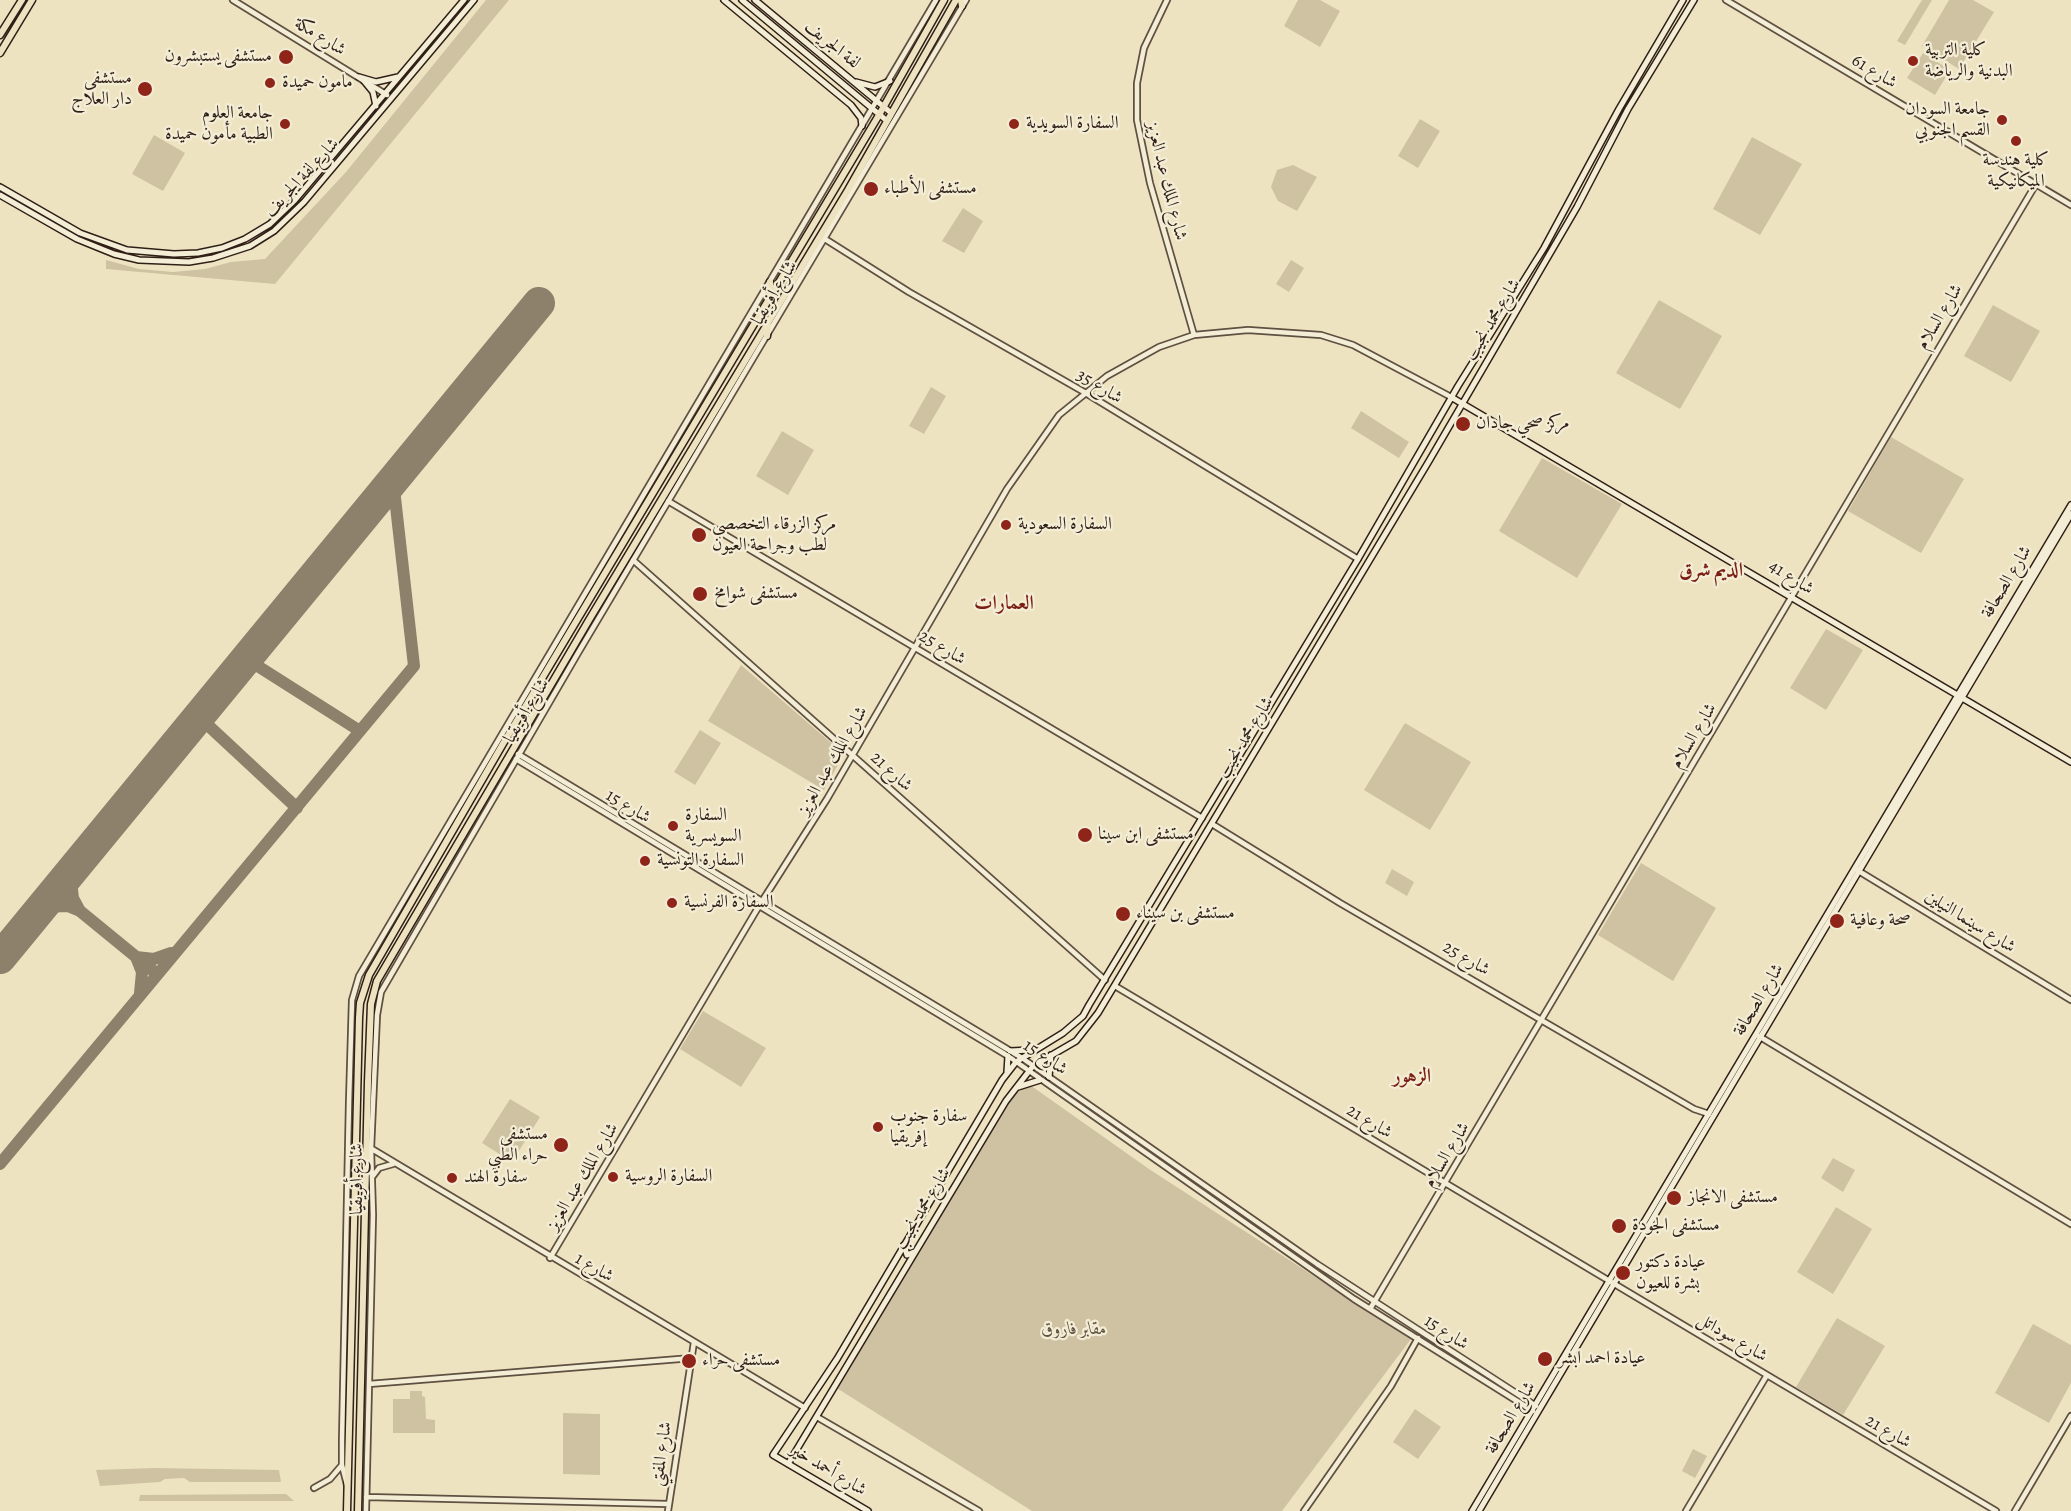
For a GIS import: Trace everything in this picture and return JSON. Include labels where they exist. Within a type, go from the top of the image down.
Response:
[{"type":"main road","points":[[0,36],[22,0]]},
{"type":"main road","points":[[0,53],[32,0]]},
{"type":"main road","name":"شارع لفة الجريف","points":[[0,187],[59,226],[111,246],[134,251],[174,254],[222,248],[245,239],[275,220],[376,106],[464,0]]},
{"type":"main road","name":"شارع لفة الجريف","points":[[0,195],[114,254],[139,260],[189,262],[232,253],[266,237],[284,223],[474,0]]},
{"type":"main road","points":[[724,0],[851,105],[861,118],[862,126]]},
{"type":"main road","points":[[742,0],[886,120]]},
{"type":"main road","name":"لفة الجريف","points":[[755,0],[890,112]]},
{"type":"main road","name":"شارع أفريقيا","points":[[347,1511],[360,1003],[374,964],[504,742],[772,296],[879,115],[880,105],[944,0]]},
{"type":"main road","name":"شارع محمد نجيب","points":[[773,1455],[805,1408],[1005,1076],[1016,1062],[1063,1033],[1083,1016],[1358,559],[1451,397],[1545,248],[1619,109],[1683,0]]},
{"type":"main road","name":"شارع محمد نجيب","points":[[788,1464],[1014,1089],[1033,1066],[1053,1052],[1076,1041],[1115,986],[1463,403],[1577,207],[1628,109],[1694,0]]},
{"type":"main road","name":"شارع أفريقيا","points":[[358,1511],[368,1082],[373,995],[382,970],[504,763],[592,622],[890,112],[960,2]]},
{"type":"main road","points":[[362,79],[376,82],[394,79],[402,74]]},
{"type":"main road","points":[[362,79],[373,92],[376,106]]},
{"type":"main road","points":[[852,80],[867,87],[875,87],[891,81]]},
{"type":"main road","points":[[770,282],[772,296]]},
{"type":"main road","points":[[767,336],[768,320]]},
{"type":"main road","name":"شارع 41","points":[[1451,397],[2071,762]]},
{"type":"main road","name":"شارع الصحافة","points":[[1479,1511],[2071,505]]},
{"type":"main road","name":"شارع الصحافة","points":[[1960,696],[2071,514]]},
{"type":"main road","points":[[504,742],[509,747],[514,747]]},
{"type":"main road","points":[[495,758],[502,757],[504,763]]},
{"type":"main road","points":[[352,1000],[360,1003]]},
{"type":"main road","name":"شارع الصحافة","points":[[1613,1281],[1709,1114],[1758,1036]]},
{"type":"main road","points":[[1005,1076],[1009,1053],[1041,1047]]},
{"type":"main road","points":[[1049,1077],[1049,1060],[1053,1052]]},
{"type":"main road","points":[[1014,1089],[1040,1080]]},
{"type":"main road","points":[[904,1245],[908,1256],[916,1250]]},
{"type":"main road","points":[[890,1268],[901,1267],[901,1275]]},
{"type":"main road","name":"شارع الصحافة","points":[[1472,1511],[1537,1410]]},
{"type":"main road","name":"شارع أحمد خير","points":[[773,1455],[868,1511]]},
{"type":"main road","points":[[348,1488],[358,1488]]},
{"type":"street","name":"شارع مكة","points":[[233,0],[392,99]]},
{"type":"street","name":"شارع أفريقيا","points":[[348,1488],[342,1465],[352,1000],[359,976],[862,126],[873,110],[880,105],[936,0]]},
{"type":"street","name":"شارع أفريقيا","points":[[366,1511],[373,1176],[371,1149],[377,1015],[381,992],[592,622],[633,560],[825,239],[960,2],[966,0]]},
{"type":"street","name":"شارع الملك عبد العزيز","points":[[1167,0],[1144,48],[1137,83],[1137,120],[1150,183],[1194,335]]},
{"type":"street","name":"شارع 61","points":[[1726,0],[2071,204]]},
{"type":"street","name":"شارع السلام","points":[[1370,1310],[1541,1019],[1619,893],[2036,184]]},
{"type":"street","name":"شارع 35","points":[[825,239],[948,316],[1084,392],[1358,559]]},
{"type":"street","name":"شارع الملك عبد العزيز","points":[[550,1258],[760,904],[795,852],[913,646],[1007,489],[1059,416],[1084,392],[1133,360],[1194,335],[1248,330],[1321,335],[1353,345],[1451,397]]},
{"type":"street","name":"شارع 25","points":[[668,501],[1202,818]]},
{"type":"street","name":"شارع 21","points":[[633,560],[1105,980]]},
{"type":"street","name":"شارع 15","points":[[517,756],[924,1007],[1022,1058],[1374,1302],[1537,1410]]},
{"type":"street","name":"شارع 25","points":[[1212,824],[1340,903],[1694,1109],[1709,1114]]},
{"type":"street","name":"شارع سينما النيلين","points":[[1857,869],[2071,1000]]},
{"type":"street","name":"شارع 15","points":[[760,904],[927,1001],[1009,1053],[1016,1062],[1040,1080],[1370,1310],[1537,1410]]},
{"type":"street","name":"شارع 21","points":[[1115,986],[1613,1281]]},
{"type":"street","points":[[924,1007],[927,1001]]},
{"type":"street","points":[[1758,1036],[2071,1224]]},
{"type":"street","name":"شارع 1","points":[[371,1149],[550,1258],[805,1408]]},
{"type":"street","points":[[373,1176],[379,1168],[394,1164]]},
{"type":"street","name":"شارع سوداتل","points":[[1613,1281],[1767,1375],[1686,1511]]},
{"type":"street","points":[[1405,1331],[1411,1340],[1413,1349]]},
{"type":"street","points":[[1304,1511],[1391,1386],[1421,1333]]},
{"type":"street","name":"شارع المفتي","points":[[668,1511],[694,1342]]},
{"type":"street","points":[[369,1384],[692,1358]]},
{"type":"street","name":"شارع 21","points":[[1767,1375],[1996,1511]]},
{"type":"street","points":[[2015,1511],[2071,1416]]},
{"type":"street","points":[[817,1417],[979,1511]]},
{"type":"street","points":[[314,1488],[330,1479],[342,1465]]},
{"type":"street","points":[[366,1497],[669,1504]]},
{"type":"green space","points":[[486,0],[509,0],[275,284],[106,269],[106,260],[139,269],[173,272],[265,259],[346,172]]},
{"type":"green space","points":[[1298,0],[1320,0],[1340,11],[1320,47],[1284,26]]},
{"type":"green space","points":[[1922,0],[1932,0],[1905,45],[1897,41]]},
{"type":"green space","points":[[1949,0],[1973,0],[1994,12],[1959,69],[1922,46]]},
{"type":"green space","points":[[1923,53],[1950,70],[1935,95],[1907,78]]},
{"type":"green space","points":[[1420,119],[1440,131],[1418,168],[1398,156]]},
{"type":"green space","points":[[154,135],[185,153],[163,191],[132,174]]},
{"type":"green space","points":[[1752,137],[1802,164],[1760,235],[1713,209]]},
{"type":"green space","points":[[1293,165],[1317,177],[1297,211],[1278,201],[1271,187],[1277,170]]},
{"type":"green space","points":[[963,208],[983,221],[964,253],[942,241]]},
{"type":"green space","points":[[1291,260],[1304,268],[1289,292],[1276,284]]},
{"type":"green space","points":[[1659,300],[1722,336],[1680,409],[1616,373]]},
{"type":"green space","points":[[1993,305],[2040,331],[2011,382],[1964,356]]},
{"type":"green space","points":[[931,387],[946,396],[924,434],[909,426]]},
{"type":"green space","points":[[1361,411],[1409,442],[1399,458],[1351,428]]},
{"type":"green space","points":[[782,431],[814,450],[788,495],[756,476]]},
{"type":"green space","points":[[1891,437],[1964,479],[1921,553],[1848,511]]},
{"type":"green space","points":[[1542,458],[1622,504],[1577,578],[1499,531]]},
{"type":"green space","points":[[1826,629],[1863,650],[1826,710],[1790,688]]},
{"type":"green space","points":[[741,665],[844,754],[824,790],[708,721]]},
{"type":"green space","points":[[1405,723],[1471,762],[1430,830],[1364,790]]},
{"type":"green space","points":[[700,730],[721,743],[695,785],[674,772]]},
{"type":"green space","points":[[1641,863],[1716,908],[1673,981],[1598,935]]},
{"type":"green space","points":[[1392,869],[1414,882],[1407,896],[1385,883]]},
{"type":"green space","points":[[703,1011],[766,1048],[741,1087],[680,1049]]},
{"type":"green space","name":"مقابر فاروق","points":[[1030,1085],[1149,1169],[1411,1339],[1282,1511],[1032,1511],[835,1387],[1013,1095]]},
{"type":"green space","points":[[510,1099],[540,1117],[512,1162],[482,1143]]},
{"type":"green space","points":[[1833,1158],[1855,1170],[1843,1192],[1821,1178]]},
{"type":"green space","points":[[1836,1207],[1872,1229],[1833,1294],[1797,1272]]},
{"type":"green space","points":[[1837,1318],[1885,1346],[1843,1415],[1796,1387]]},
{"type":"green space","points":[[2033,1324],[2071,1345],[2071,1383],[2049,1423],[1995,1393]]},
{"type":"green space","points":[[410,1391],[422,1391],[422,1396],[425,1397],[426,1419],[435,1420],[435,1433],[393,1433],[393,1399],[410,1399]]},
{"type":"green space","points":[[1415,1409],[1441,1427],[1418,1459],[1393,1442]]},
{"type":"green space","points":[[563,1413],[600,1414],[600,1475],[563,1474]]},
{"type":"green space","points":[[1693,1449],[1707,1456],[1695,1478],[1682,1471]]},
{"type":"green space","points":[[154,1468],[279,1470],[281,1482],[190,1482],[184,1478],[100,1486],[96,1470]]},
{"type":"green space","points":[[286,1494],[294,1501],[139,1501],[140,1495]]},
{"type":"taxiway","points":[[0,1164],[414,666],[393,480]]},
{"type":"taxiway","points":[[245,658],[360,731]]},
{"type":"taxiway","points":[[198,716],[297,808]]},
{"type":"taxiway","points":[[70,873],[73,898],[80,911]]},
{"type":"taxiway","points":[[42,907],[68,906],[80,911],[157,974]]},
{"type":"taxiway","points":[[140,993],[142,972],[136,957],[154,959],[171,953]]},
{"type":"runway","points":[[0,958],[539,303]]},
{"type":"place","name":"مستشفى يستبشرون","points":[[286,57]]},
{"type":"place","name":"كلية التربية البدنية والرياضة","points":[[1913,61]]},
{"type":"place","name":"مامون حميدة","points":[[270,83]]},
{"type":"place","name":"مستشفى دار العلاج","points":[[145,89]]},
{"type":"place","name":"جامعة السودان القسم الجنوبي","points":[[2002,120]]},
{"type":"place","name":"جامعة العلوم الطبية مأمون حميدة","points":[[285,124]]},
{"type":"place","name":"السفارة السويدية","points":[[1014,124]]},
{"type":"place","name":"كلية هندسة الميكانيكية","points":[[2016,141]]},
{"type":"place","name":"مستشفی الأطباء","points":[[871,189]]},
{"type":"place","name":"مركز صحي جادان","points":[[1463,424]]},
{"type":"place","name":"السفارة السعودية","points":[[1006,525]]},
{"type":"place","name":"مركز الزرقاء التخصصي لطب وجراحة العيون","points":[[699,535]]},
{"type":"place","name":"مستشفى شوامخ","points":[[700,594]]},
{"type":"place","name":"السفارة السويسرية","points":[[673,826]]},
{"type":"place","name":"مستشفى ابن سينا","points":[[1085,835]]},
{"type":"place","name":"السفارة التونسية","points":[[645,861]]},
{"type":"place","name":"السفارة الفرنسية","points":[[672,903]]},
{"type":"place","name":"مستشفى بن سيناء","points":[[1123,914]]},
{"type":"place","name":"صحة وعافية","points":[[1837,921]]},
{"type":"place","name":"سفارة جنوب إفريقيا","points":[[878,1127]]},
{"type":"place","name":"مستشفى حراء الطبي","points":[[561,1145]]},
{"type":"place","name":"السفارة الروسية","points":[[613,1177]]},
{"type":"place","name":"سفارة الهند","points":[[452,1178]]},
{"type":"place","name":"مستشفى الانجاز","points":[[1674,1198]]},
{"type":"place","name":"مستشفى الجودة","points":[[1619,1226]]},
{"type":"place","name":"عيادة دكتور بشرة للعيون","points":[[1623,1273]]},
{"type":"place","name":"عيادة احمد ابشر","points":[[1545,1359]]},
{"type":"place","name":"مستشفى حراء","points":[[689,1361]]},
{"type":"district","name":"الديم شرق","points":[[1711,571]]},
{"type":"district","name":"العمارات","points":[[1004,604]]},
{"type":"district","name":"الزهور","points":[[1412,1077]]}]
